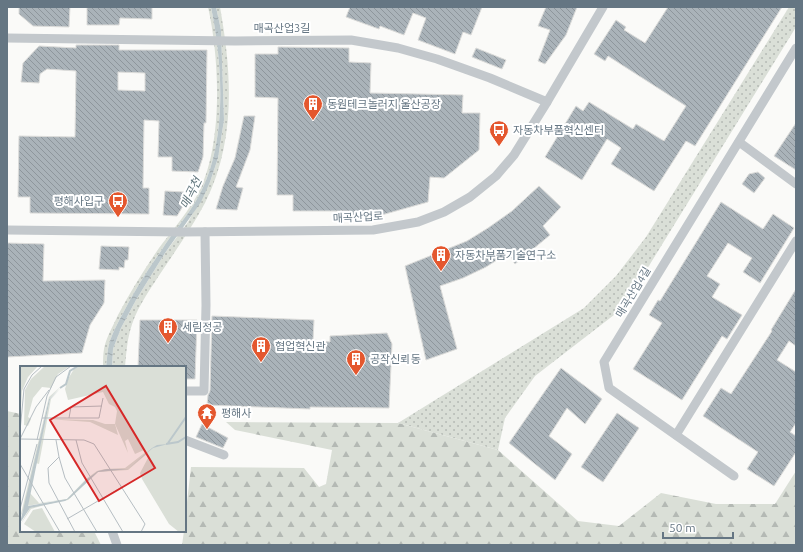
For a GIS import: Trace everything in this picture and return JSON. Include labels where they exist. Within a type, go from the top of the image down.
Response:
[{"type":"street","name":"매곡산업로","points":[[7,230],[205,232],[373,230],[418,222],[444,212],[470,197],[496,176],[514,155],[603,7]]},
{"type":"street","name":"매곡산업3길","points":[[7,38],[235,41],[351,40],[383,45],[420,54],[465,69],[547,102]]},
{"type":"street","name":"매곡산업4길","points":[[734,476],[608,388],[604,362],[796,48]]},
{"type":"street","points":[[739,142],[796,184]]},
{"type":"street","points":[[7,221],[7,230]]},
{"type":"street","points":[[186,391],[204,391],[206,305],[205,232]]},
{"type":"street","points":[[676,435],[796,240]]},
{"type":"street","points":[[186,440],[224,455]]},
{"type":"street","points":[[112,532],[117,545]]},
{"type":"green space","points":[[208,7],[211,7],[218,54],[220,105],[214,155],[207,178],[189,212],[150,267],[126,307],[112,336],[108,349],[106,366],[103,366],[106,341],[123,306],[137,281],[159,248],[191,206],[204,179],[211,156],[217,105],[217,78],[212,28]]},
{"type":"green space","points":[[216,7],[220,7],[224,32],[229,82],[229,107],[227,131],[215,180],[205,203],[188,232],[138,310],[130,331],[125,366],[112,366],[113,349],[121,328],[136,300],[165,253],[188,222],[210,182],[218,158],[224,120],[221,30]]},
{"type":"green space","points":[[789,7],[796,7],[796,27],[623,308],[535,376],[505,418],[498,450],[398,423],[584,308],[616,276],[646,237]]},
{"type":"green space","points":[[7,411],[20,414],[20,532],[94,532],[101,545],[7,545]]},
{"type":"green space","points":[[226,422],[398,423],[498,450],[578,521],[619,526],[661,493],[716,504],[775,504],[796,471],[796,545],[182,545],[184,532],[186,532],[186,511],[191,467],[304,468],[319,487],[326,484],[332,450],[235,430]]},
{"type":"water","points":[[211,7],[216,7],[221,30],[224,120],[218,158],[201,202],[165,253],[136,300],[121,328],[113,349],[112,366],[106,366],[109,345],[118,323],[145,275],[197,199],[207,178],[214,155],[220,105],[220,79]]},
{"type":"building","points":[[19,7],[70,7],[69,27],[33,26],[19,14]]},
{"type":"building","points":[[87,7],[152,7],[152,19],[120,18],[119,25],[87,25]]},
{"type":"building","points":[[350,7],[482,7],[471,35],[463,32],[455,54],[418,40],[426,18],[413,13],[404,35],[380,26],[379,29],[346,17]]},
{"type":"building","points":[[546,7],[577,7],[566,35],[545,64],[538,61],[550,30],[538,26]]},
{"type":"building","points":[[668,7],[782,7],[695,146],[686,141],[654,191],[611,164],[621,148],[607,139],[582,180],[545,157],[576,106],[583,111],[589,102],[633,129],[636,124],[664,141],[686,106],[608,56],[605,61],[594,54],[616,20],[626,27],[624,30],[645,43]]},
{"type":"building","points":[[76,45],[119,45],[119,50],[207,50],[206,123],[204,123],[203,157],[198,172],[172,171],[172,157],[158,157],[159,121],[144,120],[143,188],[149,188],[149,214],[30,213],[30,197],[18,197],[19,136],[75,137],[76,71],[47,69],[40,74],[39,83],[21,82],[23,63],[39,46],[76,48]],"holes":[[[118,72],[145,73],[145,91],[118,90]]]},
{"type":"building","points":[[278,47],[349,48],[349,62],[371,63],[370,93],[463,95],[462,113],[480,113],[479,150],[444,178],[430,177],[428,202],[378,216],[350,215],[350,211],[293,211],[293,195],[277,195],[278,98],[255,97],[255,54],[278,54]]},
{"type":"building","points":[[476,48],[506,60],[502,69],[472,57]]},
{"type":"building","points":[[244,116],[255,116],[250,150],[236,187],[243,188],[237,210],[216,209],[223,186],[235,158]]},
{"type":"building","points":[[796,123],[796,170],[774,156]]},
{"type":"building","points":[[758,172],[765,178],[754,193],[742,184],[749,174]]},
{"type":"building","name":"자동차부품기술연구소","points":[[539,186],[561,207],[543,226],[550,235],[515,264],[508,253],[486,267],[463,278],[440,286],[457,349],[426,360],[405,266],[467,241],[512,211]]},
{"type":"building","points":[[165,191],[184,192],[183,206],[177,216],[163,215]]},
{"type":"building","points":[[721,202],[763,229],[773,214],[794,228],[760,283],[743,272],[752,258],[728,243],[707,276],[720,284],[712,297],[742,315],[727,339],[722,336],[682,400],[633,369],[662,323],[649,315],[658,300],[660,301]]},
{"type":"building","points":[[7,243],[44,244],[43,281],[105,280],[104,303],[90,325],[82,353],[7,357]]},
{"type":"building","points":[[101,246],[129,247],[128,260],[125,260],[124,268],[119,267],[119,270],[99,269]]},
{"type":"building","points":[[796,289],[796,346],[789,341],[777,360],[796,372],[796,423],[790,432],[796,436],[796,452],[774,486],[747,469],[758,452],[703,416],[721,388],[731,394],[772,331],[771,330]]},
{"type":"building","name":"협업혁신관","points":[[212,316],[314,320],[313,340],[330,342],[330,336],[387,333],[392,344],[389,408],[310,407],[310,409],[207,405],[210,391]]},
{"type":"building","name":"세림정공","points":[[140,320],[197,320],[195,379],[186,379],[186,366],[138,366]]},
{"type":"building","points":[[561,368],[602,399],[585,424],[567,408],[549,436],[572,454],[555,480],[509,443]]},
{"type":"building","points":[[617,413],[639,428],[603,482],[581,467]]},
{"type":"building","name":"평해사","points":[[202,424],[228,438],[223,448],[196,437]]},
{"type":"place","name":"동원테크놀러지 울산공장","points":[[313,121]]},
{"type":"place","name":"자동차부품혁신센터","points":[[499,147]]},
{"type":"place","name":"평해사입구","points":[[118,218]]},
{"type":"place","name":"자동차부품기술연구소","points":[[441,272]]},
{"type":"place","name":"세림정공","points":[[168,344]]},
{"type":"place","name":"협업혁신관","points":[[261,363]]},
{"type":"place","name":"공작신뢰동","points":[[356,376]]},
{"type":"place","name":"평해사","points":[[207,430]]},
{"type":"water label","name":"매곡천","points":[[191,193]]}]
